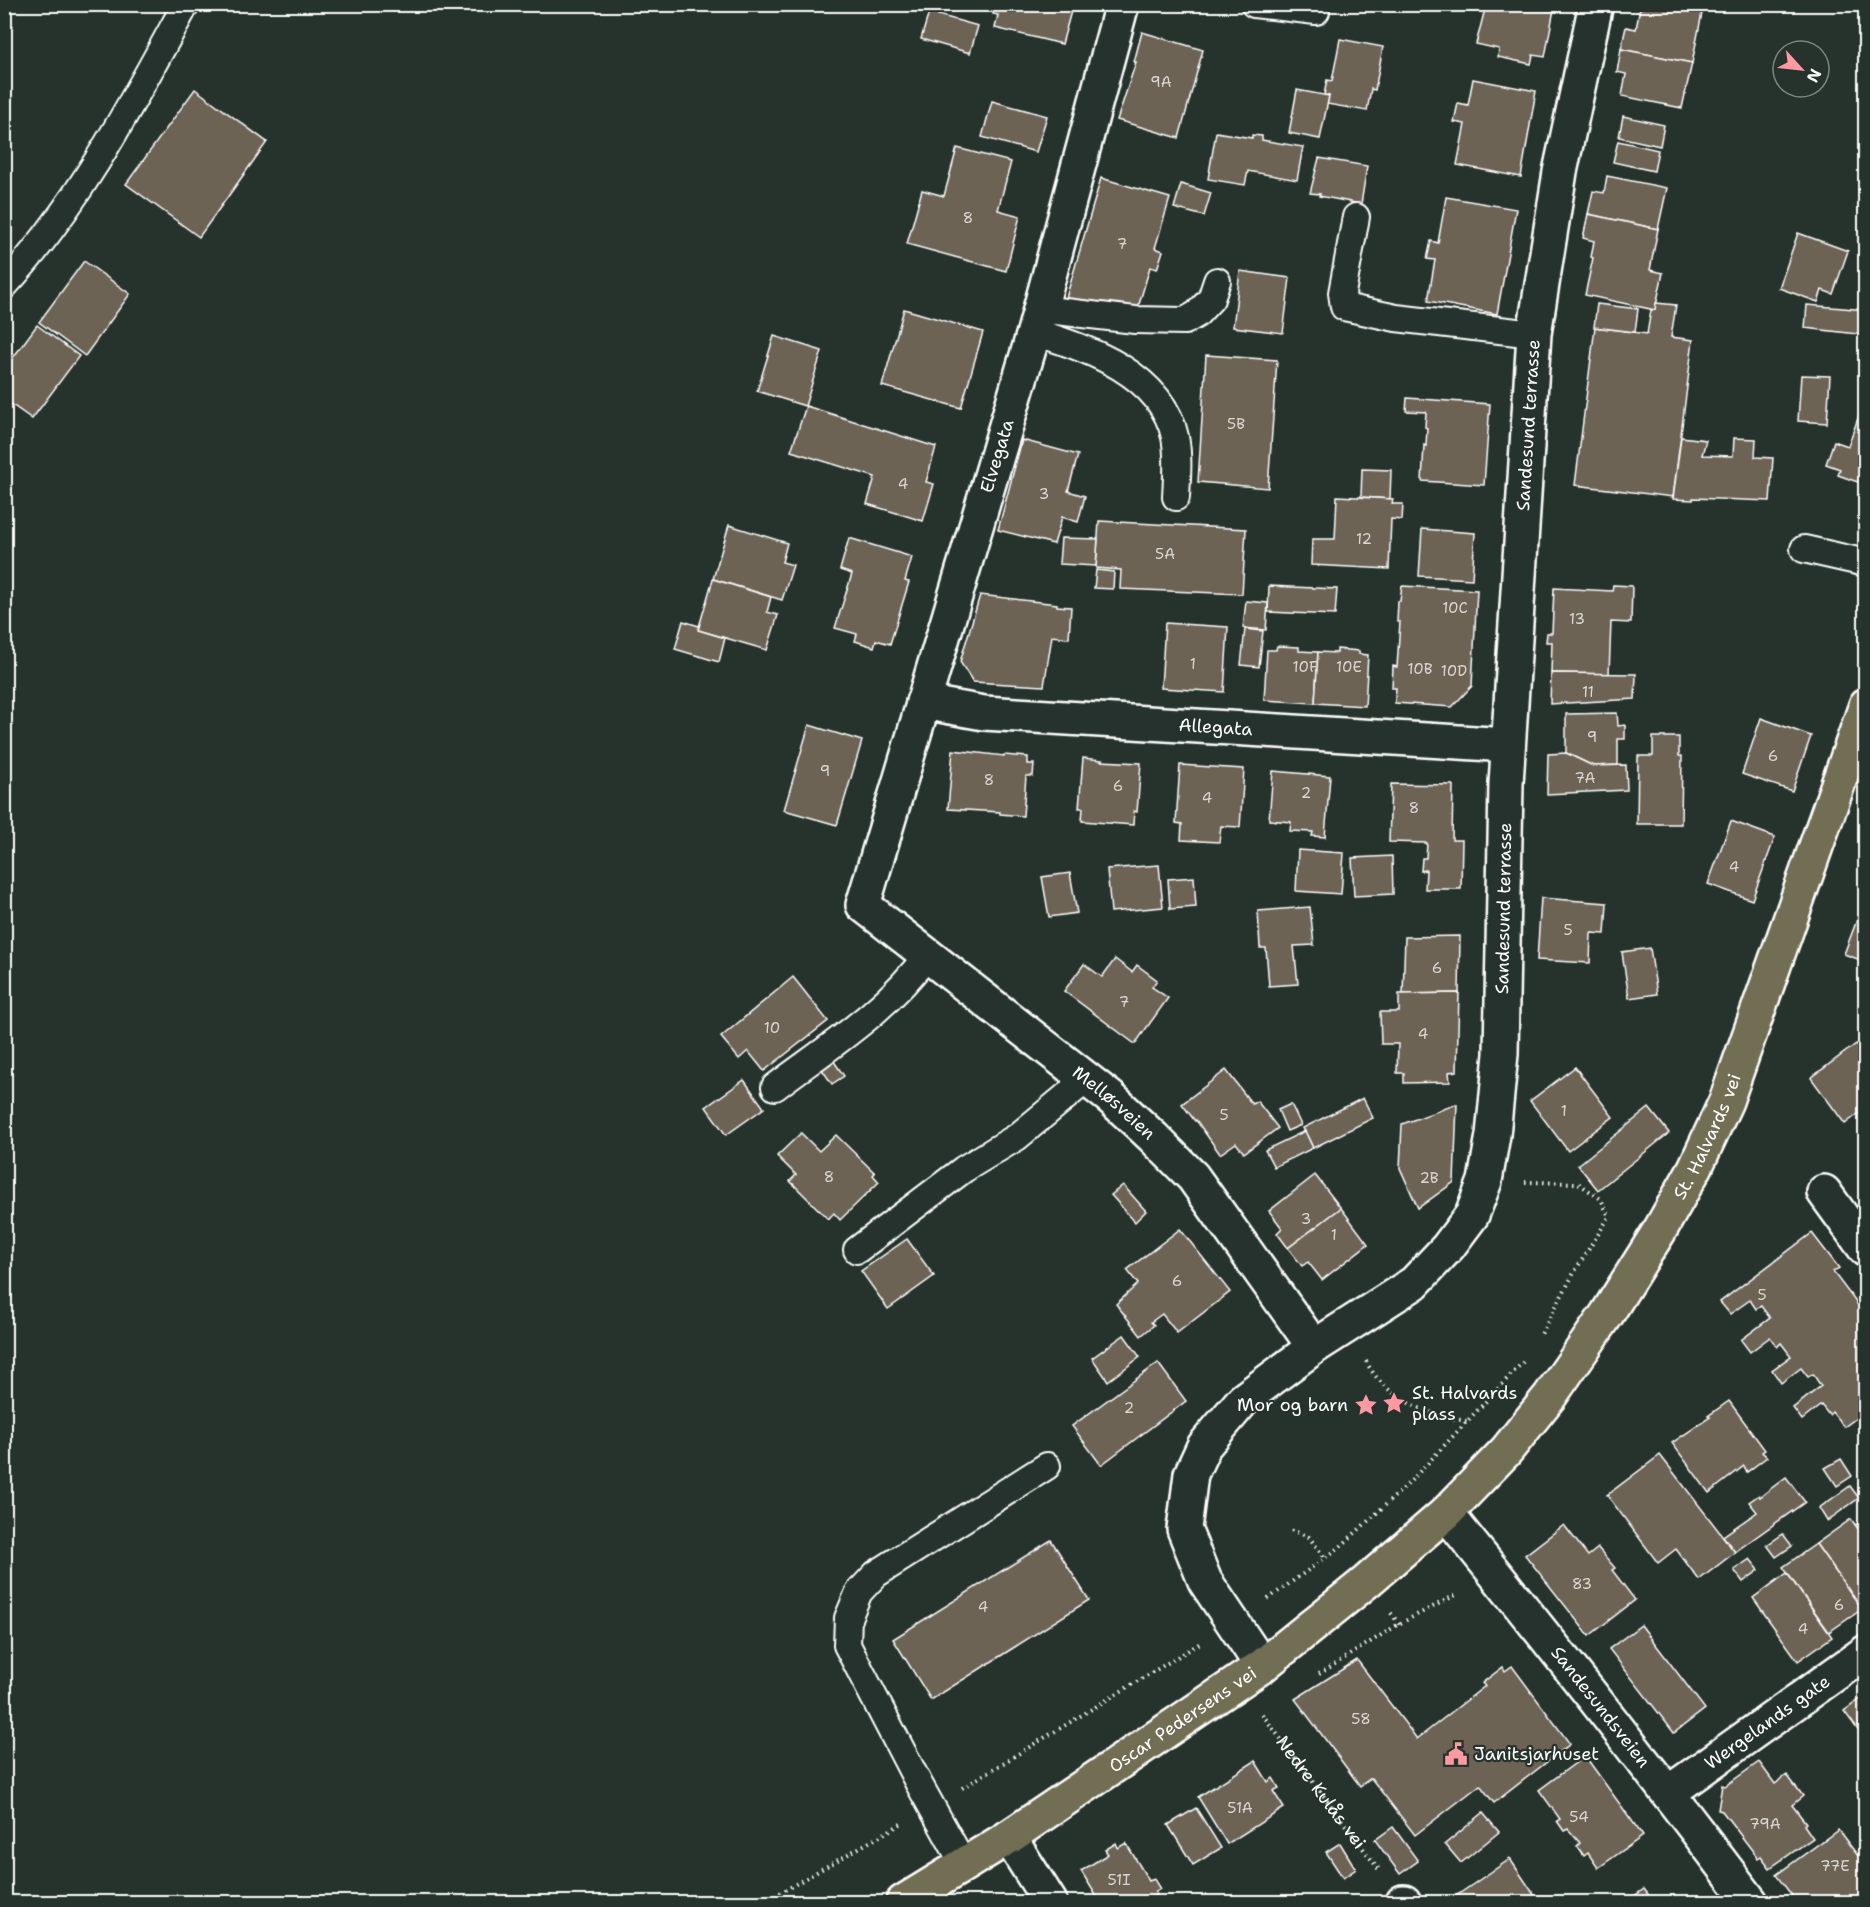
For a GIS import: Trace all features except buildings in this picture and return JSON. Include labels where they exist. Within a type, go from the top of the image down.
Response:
[{"type":"main road","name":"St. Halvards vei","points":[[1446,1513],[1506,1451],[1550,1396],[1607,1314],[1660,1230],[1695,1168],[1726,1101],[1866,705]]},
{"type":"main road","name":"Oscar Pedersens vei","points":[[903,1902],[1009,1837],[1250,1674],[1366,1582],[1446,1513]]},
{"type":"street","name":"Elvegata","points":[[863,905],[1036,321],[1122,4]]},
{"type":"street","name":"Sandesund terrasse","points":[[1250,1674],[1205,1581],[1184,1529],[1191,1474],[1204,1446],[1243,1400],[1314,1347],[1414,1283],[1448,1247],[1472,1215],[1485,1181],[1493,1135],[1501,1054],[1508,745],[1534,334],[1560,172],[1596,4]]},
{"type":"street","name":"Allegata","points":[[923,702],[984,713],[1508,745]]},
{"type":"street","name":"Melløsveien","points":[[863,905],[1111,1098],[1153,1137],[1193,1177],[1314,1347]]},
{"type":"street","points":[[1824,1192],[1866,1250]]},
{"type":"street","name":"Sandesundsveien","points":[[1446,1513],[1668,1793],[1751,1902]]},
{"type":"street","name":"Wergelands gate","points":[[1668,1793],[1866,1652]]},
{"type":"street","points":[[1009,1837],[1050,1902]]},
{"type":"lane","points":[[4,286],[19,271],[72,198],[129,108],[186,4]]},
{"type":"lane","points":[[1254,4],[1316,11]]},
{"type":"lane","points":[[1356,217],[1342,293],[1344,307],[1396,318],[1534,334]]},
{"type":"lane","points":[[1036,321],[1185,321],[1197,314],[1211,299],[1217,281]]},
{"type":"lane","points":[[1036,321],[1132,374],[1149,389],[1164,410],[1174,435],[1177,461],[1176,497]]},
{"type":"lane","points":[[1804,549],[1866,562]]},
{"type":"lane","points":[[775,1087],[840,1039],[894,994],[913,975],[927,955]]},
{"type":"lane","points":[[857,1250],[964,1169],[1017,1137],[1087,1079]]},
{"type":"lane","points":[[964,1865],[847,1645],[848,1618],[859,1592],[876,1574],[1047,1466]]},
{"type":"path","points":[[1485,1181],[1578,1183],[1601,1199],[1609,1217],[1575,1271],[1535,1344]]},
{"type":"path","points":[[1348,1326],[1370,1370],[1402,1401],[1445,1418],[1467,1421]]},
{"type":"path","points":[[1268,1599],[1339,1548],[1407,1485],[1525,1360]]},
{"type":"path","points":[[1291,1530],[1309,1537],[1325,1558]]},
{"type":"path","points":[[1310,1680],[1400,1624],[1456,1595]]},
{"type":"path","points":[[764,1902],[931,1806],[1211,1636]]},
{"type":"path","name":"Nedre Kulås vei","points":[[1250,1674],[1404,1902]]},
{"type":"place","name":"St. Halvards plass","points":[[1394,1403]]},
{"type":"place","name":"Mor og barn","points":[[1366,1405]]},
{"type":"place","name":"Janitsjarhuset","points":[[1456,1754]]}]
